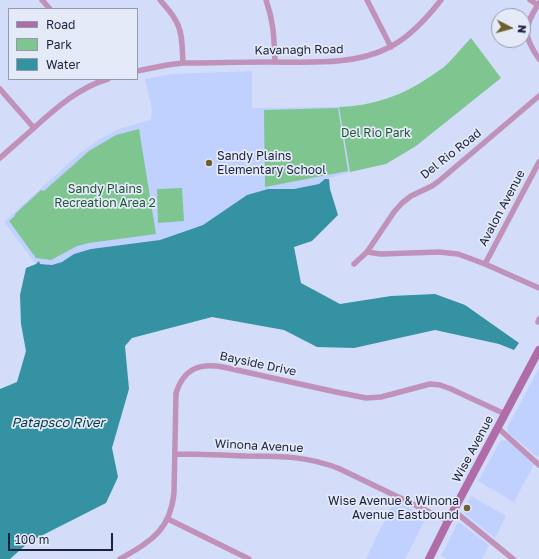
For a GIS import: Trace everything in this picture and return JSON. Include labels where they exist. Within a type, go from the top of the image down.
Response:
[{"type":"main road","name":"Wise Avenue","points":[[429,559],[539,350]]},
{"type":"street","points":[[42,0],[49,8]]},
{"type":"street","points":[[160,0],[178,24],[181,37],[183,63]]},
{"type":"street","points":[[266,0],[272,18],[275,62]]},
{"type":"street","points":[[367,0],[391,47]]},
{"type":"street","name":"Kavanagh Road","points":[[138,71],[183,63],[319,62],[349,60],[366,56],[391,47],[416,29],[429,16],[441,0]]},
{"type":"street","points":[[530,0],[538,4],[530,19],[526,29],[526,34],[529,43],[539,59]]},
{"type":"street","points":[[0,158],[64,102],[100,80]]},
{"type":"street","points":[[0,89],[34,128]]},
{"type":"street","name":"Del Rio Road","points":[[354,264],[366,252],[394,212],[406,198],[432,186],[439,181],[539,96]]},
{"type":"street","name":"Avalon Avenue","points":[[485,264],[539,162]]},
{"type":"street","points":[[366,252],[381,254],[446,252],[462,255],[539,288]]},
{"type":"street","name":"Bayside Drive","points":[[120,559],[150,541],[168,519],[173,502],[175,482],[176,398],[181,382],[196,368],[205,366],[223,368],[366,398],[381,397],[424,385],[440,385],[451,388],[505,414]]},
{"type":"street","points":[[498,428],[539,465]]},
{"type":"street","name":"Winona Avenue","points":[[175,454],[292,457],[328,464],[448,521]]},
{"type":"street","points":[[454,511],[513,559]]},
{"type":"street","points":[[168,519],[249,559]]},
{"type":"shaded area","name":"Sandy Plains Elementary School","points":[[252,71],[252,108],[339,107],[350,172],[326,179],[319,184],[294,189],[268,189],[247,195],[203,225],[160,240],[91,249],[74,254],[62,262],[52,265],[36,264],[4,222],[79,154],[100,139],[121,128],[151,120],[152,109],[145,79],[172,74]]},
{"type":"shaded area","points":[[539,368],[539,454],[537,457],[508,432],[507,428]]},
{"type":"shaded area","points":[[504,440],[509,441],[534,464],[514,502],[478,481],[500,442]]},
{"type":"shaded area","points":[[471,496],[506,516],[495,538],[464,513],[464,509]]},
{"type":"shaded area","points":[[394,501],[427,516],[405,559],[366,559]]},
{"type":"shaded area","points":[[460,523],[489,545],[482,559],[448,559],[441,556],[457,524]]},
{"type":"green space","name":"Del Rio Park","points":[[471,38],[501,78],[416,146],[386,164],[350,172],[339,107],[376,102],[410,89],[444,67]]},
{"type":"green space","points":[[338,108],[348,171],[265,187],[264,110]]},
{"type":"green space","name":"Sandy Plains Recreation Area 2","points":[[139,129],[156,234],[89,243],[77,246],[51,260],[36,258],[9,221],[41,190],[44,191],[89,151],[116,135]]},
{"type":"green space","points":[[182,188],[184,221],[158,223],[157,189]]},
{"type":"water","name":"Patapsco River","points":[[325,179],[329,179],[330,189],[338,215],[312,241],[294,247],[301,283],[340,304],[391,296],[435,294],[465,305],[519,343],[514,350],[499,344],[435,330],[354,348],[317,347],[284,330],[212,317],[132,338],[125,346],[129,389],[112,448],[118,477],[106,503],[29,542],[10,559],[0,559],[0,389],[17,382],[26,351],[21,324],[20,295],[26,268],[36,264],[39,261],[40,264],[52,265],[62,262],[74,254],[91,249],[160,240],[203,225],[247,195],[268,189],[294,189],[319,184]]},
{"type":"place","name":"Sandy Plains Elementary School","points":[[209,163]]},
{"type":"place","name":"Wise Avenue & Winona Avenue Eastbound","points":[[467,508]]}]
